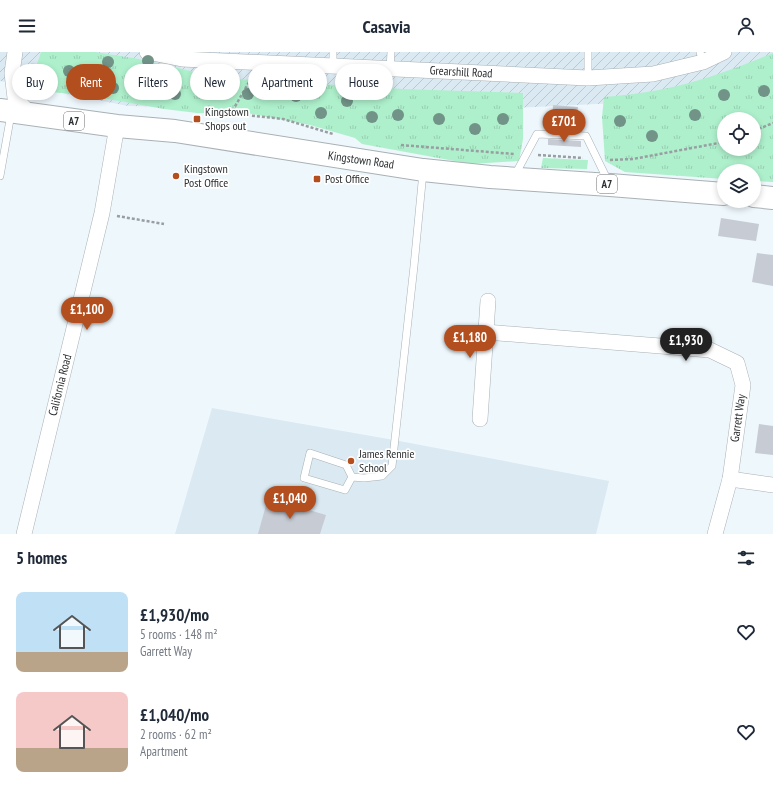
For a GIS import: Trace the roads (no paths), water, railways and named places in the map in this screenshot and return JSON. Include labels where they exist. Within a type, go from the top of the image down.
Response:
[{"type":"main road","name":"Kingstown Road","points":[[14,112],[117,126],[175,131],[423,170],[513,179],[717,193]]},
{"type":"main road","points":[[761,197],[773,198]]},
{"type":"street","points":[[14,112],[15,98],[12,73],[15,52]]},
{"type":"street","name":"Grearshill Road","points":[[147,52],[182,59],[234,57],[260,63],[333,59],[362,64]]},
{"type":"street","name":"Grearshill Road","points":[[393,69],[588,78],[653,74],[701,57],[724,52]]},
{"type":"street","name":"California Road","points":[[24,534],[102,213],[117,126]]},
{"type":"street","points":[[480,419],[488,301]]},
{"type":"street","name":"Garrett Way","points":[[486,332],[710,350],[737,364],[743,385],[730,479],[715,534]]},
{"type":"street","points":[[730,479],[773,485]]},
{"type":"lane","points":[[390,64],[391,52]]},
{"type":"lane","points":[[588,52],[588,78]]},
{"type":"lane","points":[[0,176],[14,112]]},
{"type":"lane","points":[[513,179],[538,134],[586,136],[610,185]]},
{"type":"lane","points":[[352,477],[364,478],[382,476],[392,466],[423,170]]},
{"type":"lane","points":[[310,453],[346,465],[352,477],[345,490],[304,478],[310,453]]},
{"type":"place","name":"Kingstown Shops out","points":[[197,119]]},
{"type":"place","name":"Kingstown Post Office","points":[[176,176]]},
{"type":"place","name":"Post Office","points":[[317,179]]},
{"type":"place","name":"James Rennie School","points":[[351,461]]}]
